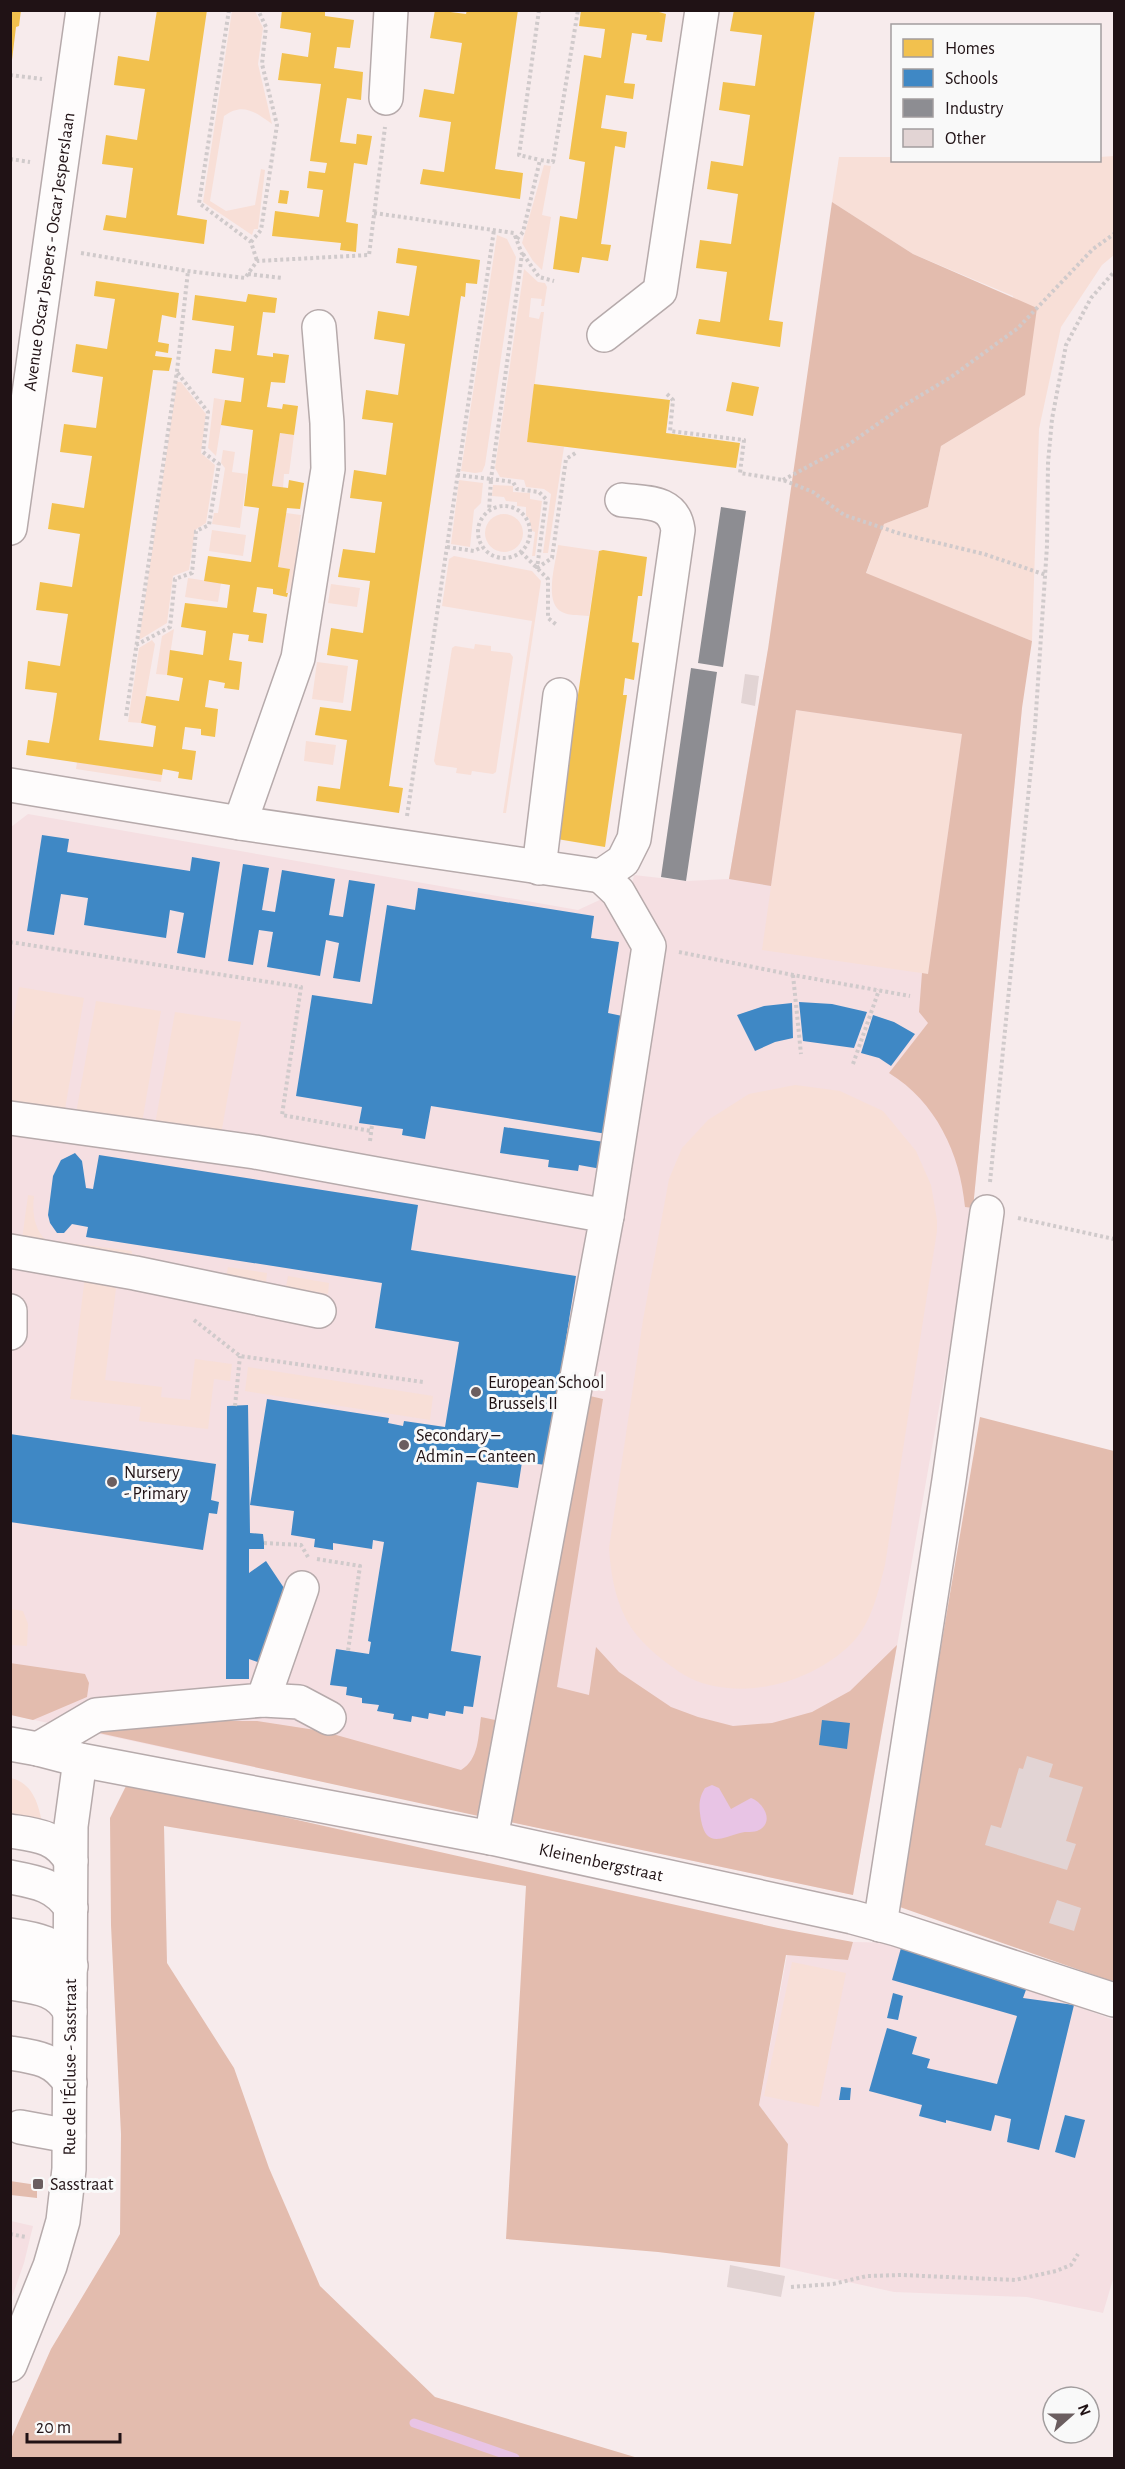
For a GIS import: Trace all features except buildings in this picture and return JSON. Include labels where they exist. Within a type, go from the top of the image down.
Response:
[{"type":"street","name":"Avenue Oscar Jespers - Oscar Jesperslaan","points":[[10,528],[83,10]]},
{"type":"street","points":[[386,111],[391,10]]},
{"type":"street","points":[[604,335],[660,291],[702,10]]},
{"type":"street","points":[[240,823],[298,658],[328,470],[327,423],[319,327]]},
{"type":"street","points":[[601,876],[623,861],[634,839],[678,530],[677,522],[669,508],[658,504],[622,500]]},
{"type":"street","points":[[539,867],[560,695]]},
{"type":"street","points":[[10,785],[240,823],[601,876],[618,892],[649,946],[607,1216],[491,1838]]},
{"type":"street","points":[[10,1118],[255,1152],[607,1216]]},
{"type":"street","points":[[880,1925],[948,1492],[987,1212]]},
{"type":"street","points":[[10,1251],[135,1273],[320,1311]]},
{"type":"street","points":[[10,1311],[10,1334]]},
{"type":"street","points":[[263,1700],[302,1588]]},
{"type":"street","points":[[24,1746],[96,1715],[263,1700],[299,1702],[329,1718]]},
{"type":"street","name":"Kleinenbergstraat","points":[[24,1746],[80,1760],[491,1838],[880,1925],[1114,2000]]},
{"type":"street","name":"Rue de l'Écluse - Sasstraat","points":[[10,2365],[50,2266],[63,2221],[69,2169],[71,1826],[80,1760]]},
{"type":"street","points":[[10,1831],[48,1838],[62,1848],[71,1974],[60,2069],[46,2059],[10,2053]]},
{"type":"street","points":[[10,1854],[47,1861],[61,1871],[71,1974],[62,2047],[47,2037],[10,2030]]},
{"type":"street","points":[[10,1877],[37,1882],[53,1888],[71,1974],[62,2000],[48,1990],[10,1983]]},
{"type":"street","points":[[10,1912],[50,1920],[63,1930],[71,1974],[61,2023],[47,2013],[10,2006]]},
{"type":"street","points":[[10,1935],[47,1942],[60,1952],[71,1974]]},
{"type":"street","points":[[10,1959],[48,1966],[61,1976],[71,1974]]},
{"type":"street","points":[[20,2127],[69,2136]]},
{"type":"path","points":[[229,10],[199,203],[251,242],[257,261]]},
{"type":"path","points":[[251,242],[261,230],[276,124],[262,64],[266,27],[258,10]]},
{"type":"path","points":[[539,10],[519,155],[553,162],[578,10]]},
{"type":"path","points":[[10,75],[48,80]]},
{"type":"path","points":[[257,261],[369,255],[386,111]]},
{"type":"path","points":[[10,159],[36,163]]},
{"type":"path","points":[[517,239],[523,232],[540,160]]},
{"type":"path","points":[[374,213],[514,233],[522,254],[539,277],[554,281]]},
{"type":"path","points":[[402,847],[494,230]]},
{"type":"path","points":[[783,480],[848,445],[903,406],[951,377],[1009,335],[1093,249],[1114,234]]},
{"type":"path","points":[[75,252],[188,272],[245,278],[257,261]]},
{"type":"path","points":[[489,511],[491,479],[522,254]]},
{"type":"path","points":[[126,716],[177,371],[188,272]]},
{"type":"path","points":[[1114,272],[1091,298],[1079,318],[1066,345],[1059,374],[1048,463],[1046,575],[1033,751],[987,1212],[1114,1239]]},
{"type":"path","points":[[248,274],[282,278]]},
{"type":"path","points":[[136,645],[170,627],[176,579],[192,573],[196,531],[209,525],[219,464],[203,452],[208,412],[177,371]]},
{"type":"path","points":[[667,394],[673,400],[670,431],[744,440],[740,473],[783,480],[813,492],[844,515],[901,534],[984,554],[1046,575]]},
{"type":"path","points":[[537,569],[552,558],[566,459],[577,452]]},
{"type":"path","points":[[457,476],[513,482],[517,489],[540,492],[546,499],[537,569]]},
{"type":"path","points":[[502,506],[522,513],[530,526],[530,533],[526,547],[521,552],[508,558],[501,558],[487,553],[482,547],[478,528],[484,515],[489,511],[502,506]]},
{"type":"path","points":[[447,547],[474,551],[482,547]]},
{"type":"path","points":[[521,552],[548,579],[548,618],[558,626]]},
{"type":"path","points":[[10,942],[301,987],[282,1115],[371,1131]]},
{"type":"path","points":[[649,946],[910,996]]},
{"type":"path","points":[[793,975],[801,1054]]},
{"type":"path","points":[[853,1064],[879,990]]},
{"type":"path","points":[[358,1140],[370,1142],[372,1125]]},
{"type":"path","points":[[188,1314],[240,1356],[423,1382]]},
{"type":"path","points":[[235,1406],[240,1356]]},
{"type":"path","points":[[10,2234],[32,2239]]},
{"type":"path","points":[[791,2287],[833,2284],[878,2276],[1015,2280],[1038,2277],[1071,2265],[1078,2254]]},
{"type":"shaded area","points":[[232,11],[255,11],[263,28],[258,64],[272,124],[249,110],[243,109],[224,116],[210,201],[226,211],[255,205],[261,169],[265,170],[258,229],[254,229],[252,235],[203,202]]},
{"type":"shaded area","points":[[1114,156],[1114,255],[1102,265],[1061,327],[1039,429],[1032,641],[866,574],[884,524],[928,507],[941,446],[1025,395],[1013,296],[913,254],[832,202],[839,157],[891,157],[891,162],[1101,162],[1101,157]]},
{"type":"shaded area","points":[[544,165],[551,166],[542,215],[551,217],[542,270],[533,261],[522,243]]},
{"type":"shaded area","points":[[832,202],[913,254],[1037,308],[1025,395],[941,446],[928,507],[884,524],[866,573],[1032,641],[1022,708],[973,1208],[965,1207],[958,1167],[943,1131],[920,1099],[889,1073],[928,1023],[919,1012],[922,973],[928,974],[962,734],[796,710],[771,886],[729,879],[768,649]]},
{"type":"shaded area","points":[[497,235],[507,239],[516,257],[485,465],[482,472],[475,473],[461,471]]},
{"type":"shaded area","points":[[524,269],[538,282],[545,283],[547,287],[544,306],[541,306],[542,299],[531,298],[529,317],[539,319],[541,312],[544,312],[527,442],[564,447],[548,553],[543,553],[551,494],[544,489],[526,487],[524,480],[500,477],[495,468]]},
{"type":"shaded area","points":[[177,382],[181,382],[206,414],[201,453],[215,465],[206,523],[195,530],[189,570],[173,576],[167,623],[139,640]]},
{"type":"shaded area","points":[[214,398],[225,400],[216,456],[208,448]]},
{"type":"shaded area","points":[[280,433],[294,435],[289,474],[284,474],[283,488],[272,486]]},
{"type":"shaded area","points":[[223,450],[235,452],[232,472],[247,474],[240,528],[212,524],[214,513],[218,513],[225,468],[221,463]]},
{"type":"shaded area","points":[[459,480],[483,483],[481,503],[474,510],[470,547],[451,544]]},
{"type":"shaded area","points":[[493,485],[513,486],[513,492],[530,493],[530,499],[542,501],[535,556],[532,556],[535,532],[532,531],[529,518],[526,516],[526,507],[517,506],[517,502],[506,501],[504,497],[492,496]]},
{"type":"shaded area","points":[[286,513],[301,515],[292,593],[286,593],[290,569],[278,567]]},
{"type":"shaded area","points":[[504,514],[517,520],[523,533],[517,546],[504,552],[491,546],[485,533],[491,520]]},
{"type":"shaded area","points":[[212,530],[246,535],[243,556],[209,551]]},
{"type":"shaded area","points":[[558,545],[599,551],[589,616],[572,615],[556,607],[553,600],[552,582]]},
{"type":"shaded area","points":[[454,556],[532,571],[541,581],[506,813],[503,813],[532,621],[442,606],[449,559]]},
{"type":"shaded area","points":[[188,578],[221,583],[218,602],[185,597]]},
{"type":"shaded area","points":[[331,584],[360,588],[357,607],[328,603]]},
{"type":"shaded area","points":[[174,629],[167,675],[156,674],[162,636]]},
{"type":"shaded area","points":[[152,640],[155,644],[141,723],[128,722],[139,648]]},
{"type":"shaded area","points":[[475,644],[491,646],[491,651],[510,653],[513,657],[496,772],[493,774],[472,771],[471,775],[456,773],[457,768],[436,765],[434,761],[452,648],[455,646],[474,649]]},
{"type":"shaded area","name":"European School Brussels II","points":[[768,649],[1022,708],[971,1227],[853,1895],[11,1715],[11,827],[28,814],[578,910],[632,885],[634,875],[686,881],[729,879]]},
{"type":"shaded area","points":[[317,662],[348,666],[343,703],[312,699]]},
{"type":"shaded area","points":[[796,710],[962,734],[928,974],[762,950]]},
{"type":"shaded area","points":[[306,741],[336,745],[333,765],[304,761]]},
{"type":"shaded area","points":[[77,762],[162,775],[161,782],[76,769]]},
{"type":"shaded area","points":[[19,987],[84,998],[64,1115],[11,1108],[11,1035]]},
{"type":"shaded area","points":[[96,1001],[161,1011],[141,1129],[75,1119]]},
{"type":"shaded area","points":[[175,1012],[241,1022],[220,1140],[154,1130]]},
{"type":"shaded area","points":[[795,1085],[840,1091],[883,1111],[916,1151],[931,1185],[937,1231],[885,1565],[869,1617],[851,1644],[819,1668],[782,1683],[762,1687],[742,1689],[722,1687],[696,1681],[679,1672],[654,1653],[636,1635],[626,1619],[616,1593],[609,1548],[643,1320],[669,1179],[682,1148],[708,1120],[749,1094]]},
{"type":"shaded area","points":[[28,1195],[34,1196],[35,1220],[46,1240],[132,1251],[130,1264],[21,1247]]},
{"type":"shaded area","points":[[228,1267],[267,1273],[266,1283],[226,1277]]},
{"type":"shaded area","points":[[85,1276],[117,1280],[105,1380],[162,1387],[161,1397],[190,1400],[195,1359],[232,1364],[230,1381],[214,1379],[208,1429],[139,1421],[141,1407],[70,1399]]},
{"type":"shaded area","points":[[288,1276],[329,1283],[328,1294],[286,1287]]},
{"type":"shaded area","points":[[248,1367],[433,1396],[430,1420],[245,1391]]},
{"type":"shaded area","points":[[590,1396],[603,1399],[557,1687],[589,1695],[596,1647],[619,1672],[671,1707],[733,1726],[772,1723],[812,1712],[850,1691],[897,1645],[853,1895],[510,1822]]},
{"type":"shaded area","points":[[980,1417],[1114,1451],[1114,1982],[897,1906]]},
{"type":"shaded area","points":[[11,1609],[23,1611],[28,1624],[27,1646],[11,1645]]},
{"type":"shaded area","points":[[10,1663],[85,1674],[89,1683],[87,1697],[33,1720],[11,1715]]},
{"type":"shaded area","points":[[481,1717],[500,1721],[483,1817],[99,1733],[121,1721],[257,1721],[322,1731],[461,1770],[474,1754]]},
{"type":"shaded area","points":[[11,1778],[24,1784],[33,1794],[42,1822],[11,1823]]},
{"type":"shaded area","points":[[128,1782],[778,1928],[853,1942],[848,1960],[786,1955],[759,2105],[788,2144],[780,2267],[658,2252],[506,2239],[526,1886],[164,1826],[167,1963],[234,2068],[269,2168],[320,2286],[435,2397],[638,2458],[11,2458],[10,2441],[51,2349],[120,2234],[121,2134],[111,1925],[110,1818]]},
{"type":"shaded area","points":[[712,1785],[719,1788],[731,1809],[751,1798],[755,1800],[766,1813],[764,1826],[757,1831],[742,1832],[720,1839],[710,1838],[703,1829],[700,1804],[705,1788]]},
{"type":"shaded area","points":[[853,1942],[904,1943],[1114,2020],[1114,2276],[1103,2313],[1027,2297],[894,2292],[780,2267],[788,2144],[759,2105],[787,1955],[848,1960]]},
{"type":"shaded area","points":[[792,1962],[846,1973],[819,2107],[764,2096]]},
{"type":"shaded area","points":[[10,2181],[37,2185],[37,2198],[11,2195]]},
{"type":"shaded area","points":[[11,2221],[33,2226],[24,2263],[11,2300]]},
{"type":"waterway","points":[[414,2423],[515,2458]]},
{"type":"place","name":"European School Brussels II","points":[[476,1392]]},
{"type":"place","name":"Secondary – Admin – Canteen","points":[[404,1445]]},
{"type":"place","name":"Nursery - Primary","points":[[112,1482]]},
{"type":"place","name":"Sasstraat","points":[[38,2184]]}]
